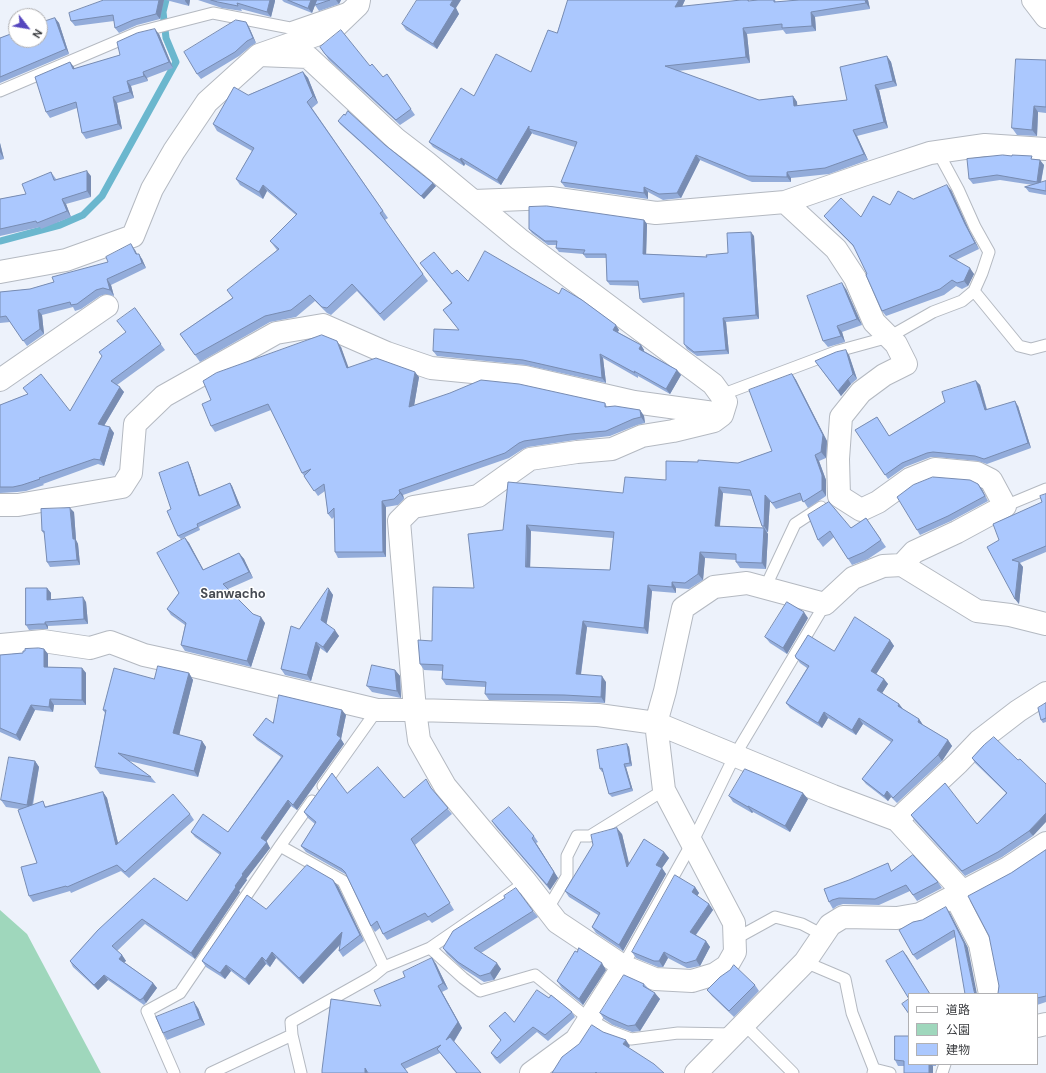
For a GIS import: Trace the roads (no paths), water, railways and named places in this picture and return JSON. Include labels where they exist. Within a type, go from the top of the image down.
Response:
[{"type":"street","points":[[1033,0],[1046,17]]},
{"type":"street","points":[[0,272],[66,260],[132,236],[152,189],[174,150],[206,102],[259,55],[333,29],[358,2]]},
{"type":"street","points":[[259,55],[308,57],[396,139],[519,239],[713,384],[721,405],[714,421],[673,431],[642,436],[612,449],[577,452],[530,459],[478,496],[413,507],[399,521],[415,710],[419,740],[445,786],[526,882],[557,922],[623,966],[655,979],[692,981],[715,974],[727,966],[735,952],[734,923],[664,790],[656,723],[665,691],[683,608],[714,587],[747,583],[825,604],[853,578],[882,566],[902,565],[977,611],[1010,615],[1046,624]]},
{"type":"street","points":[[474,201],[551,198],[656,213],[785,202],[930,153],[985,145],[1046,149]]},
{"type":"street","points":[[785,202],[836,249],[854,278],[874,322],[896,344],[906,364],[884,375],[861,392],[840,417],[838,459],[839,496],[861,510],[878,502],[910,479],[935,469],[977,473],[991,480],[1005,506],[957,532],[914,552],[902,565]]},
{"type":"street","points":[[0,380],[107,306]]},
{"type":"street","points":[[0,505],[18,505],[122,487],[131,473],[135,424],[164,396],[276,333],[323,325],[387,353],[431,368],[525,377],[634,402],[721,405]]},
{"type":"street","points":[[0,646],[43,641],[90,648],[110,642],[144,655],[377,710],[598,715],[656,723],[833,796],[897,820],[959,894],[980,944],[990,993]]},
{"type":"street","points":[[897,820],[958,763],[979,741],[1018,710],[1046,693]]},
{"type":"street","points":[[696,1073],[805,962],[830,925],[842,916],[897,918],[920,914],[1008,868],[1046,842]]},
{"type":"street","points":[[531,1073],[576,1040],[623,966]]},
{"type":"lane","points":[[0,91],[139,32],[213,14],[290,28],[358,2]]},
{"type":"lane","points":[[721,405],[838,351],[889,337],[933,312],[962,301],[974,291],[989,252],[974,227],[958,189],[938,152]]},
{"type":"lane","points":[[974,291],[1019,346],[1031,349],[1046,345]]},
{"type":"lane","points":[[1005,506],[1046,489]]},
{"type":"lane","points":[[765,588],[795,524],[839,496]]},
{"type":"lane","points":[[623,966],[692,843],[735,755],[825,604]]},
{"type":"lane","points":[[174,1073],[147,1011],[180,993],[280,846],[377,710]]},
{"type":"lane","points":[[548,910],[566,876],[567,856],[577,836],[590,836],[664,790]]},
{"type":"lane","points":[[280,846],[343,881],[384,967]]},
{"type":"lane","points":[[301,1073],[292,1035],[291,1022],[373,976],[384,967],[430,948],[526,882]]},
{"type":"lane","points":[[735,939],[775,917],[802,924],[823,935]]},
{"type":"lane","points":[[430,948],[463,978],[480,991],[535,976],[589,1019],[610,1031],[631,1039],[678,1033],[739,1029],[793,1073]]},
{"type":"lane","points":[[805,962],[846,979],[852,1012],[873,1071],[890,1073]]},
{"type":"lane","points":[[211,1073],[292,1035]]},
{"type":"waterway","points":[[0,241],[60,225],[83,215],[102,196],[176,62],[166,38],[163,12],[166,0]]},
{"type":"district","name":"Sanwacho","points":[[233,595]]}]
